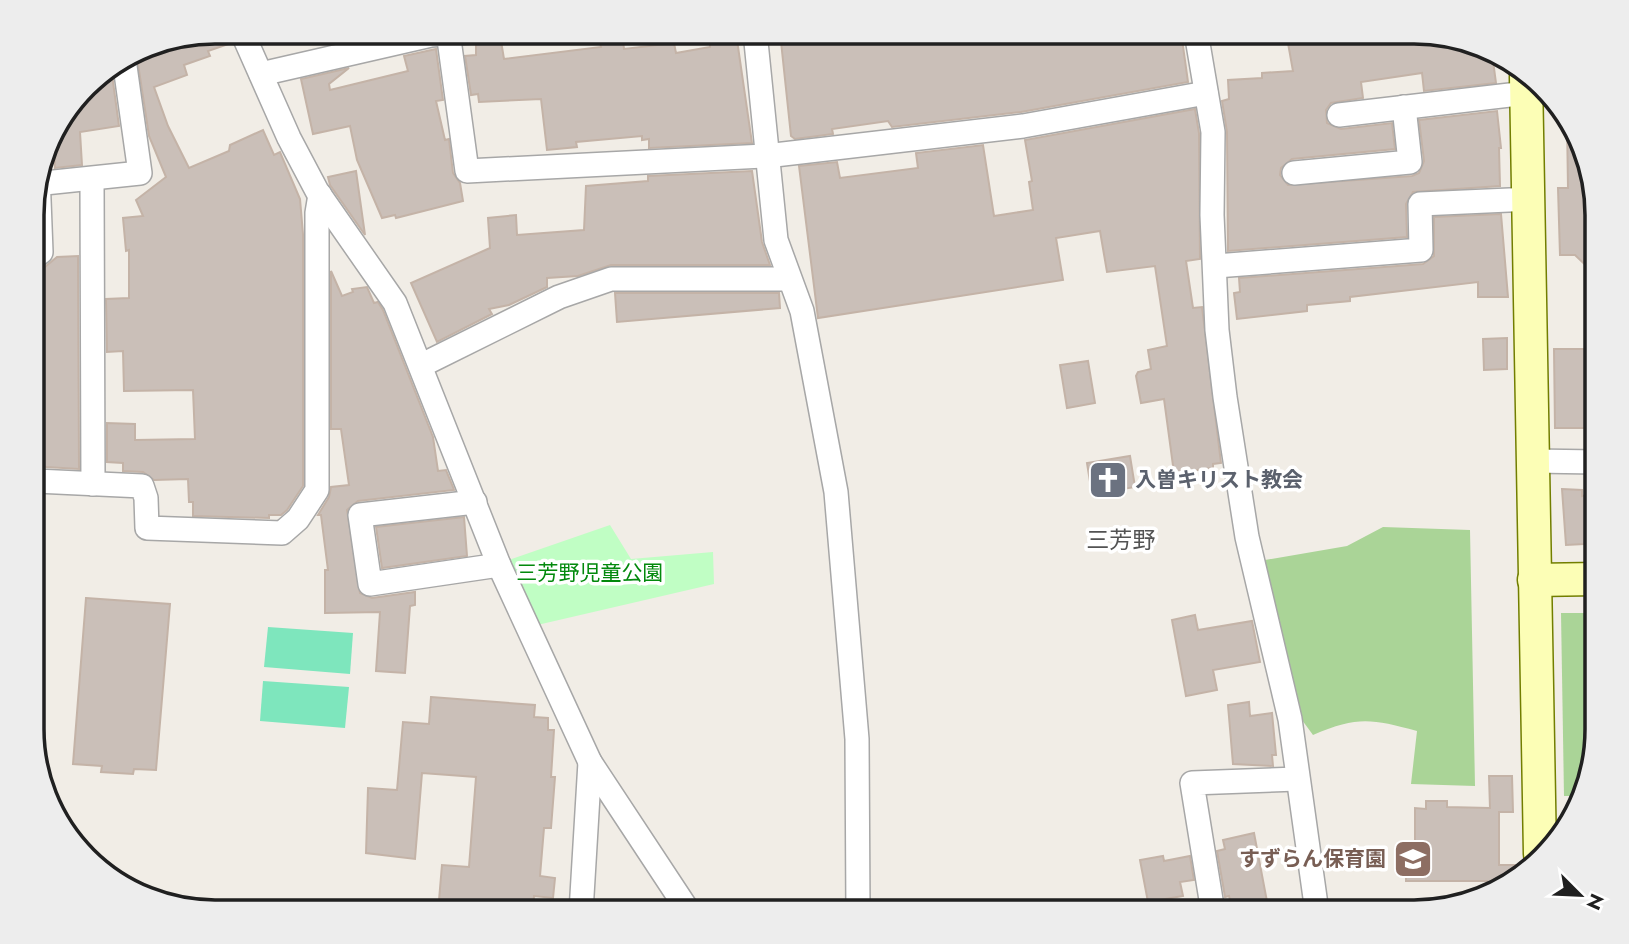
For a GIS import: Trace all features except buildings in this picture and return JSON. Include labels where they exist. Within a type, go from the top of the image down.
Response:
[{"type":"street","points":[[247,44],[289,138],[320,195],[395,303],[422,365],[499,565],[590,762],[682,900]]},
{"type":"street","points":[[261,74],[402,44]]},
{"type":"street","points":[[460,44],[467,171],[766,156],[1023,127],[1206,93]]},
{"type":"street","points":[[756,44],[776,240],[802,311],[836,492],[857,739],[858,900]]},
{"type":"street","points":[[1198,44],[1213,132],[1212,215],[1217,330],[1247,537],[1290,719],[1315,900]]},
{"type":"street","points":[[48,180],[92,180],[140,173],[125,69]]},
{"type":"street","points":[[1339,115],[1404,107],[1525,85]]},
{"type":"street","points":[[1526,86],[1540,845]]},
{"type":"street","points":[[1294,173],[1410,162],[1404,107]]},
{"type":"street","points":[[92,180],[93,484]]},
{"type":"street","points":[[44,481],[142,486],[146,498],[147,528],[282,533],[298,519],[317,491],[317,213],[320,195]]},
{"type":"street","points":[[1216,266],[1421,250],[1420,204],[1530,199]]},
{"type":"street","points":[[422,365],[559,297],[611,279],[789,279]]},
{"type":"street","points":[[1533,461],[1585,462]]},
{"type":"street","points":[[475,502],[360,515],[370,584],[499,565]]},
{"type":"street","points":[[1534,580],[1585,579]]},
{"type":"street","points":[[582,900],[590,762]]},
{"type":"street","points":[[1211,900],[1192,783],[1297,779]]},
{"type":"green space","name":"三芳野児童公園","points":[[610,525],[631,559],[713,552],[714,584],[533,626],[506,561]]},
{"type":"green space","points":[[1383,527],[1470,530],[1475,786],[1411,784],[1417,731],[1365,721],[1342,725],[1313,735],[1302,720],[1265,560],[1347,546]]},
{"type":"green space","points":[[1561,613],[1585,613],[1585,740],[1576,784],[1571,796],[1564,796]]},
{"type":"green space","points":[[268,627],[353,633],[350,674],[264,667]]},
{"type":"green space","points":[[263,681],[349,687],[345,728],[260,721]]},
{"type":"place","name":"入曽キリスト教会","points":[[1108,480]]},
{"type":"place","name":"すずらん保育園","points":[[1413,859]]},
{"type":"district","name":"三芳野","points":[[1121,540]]}]
